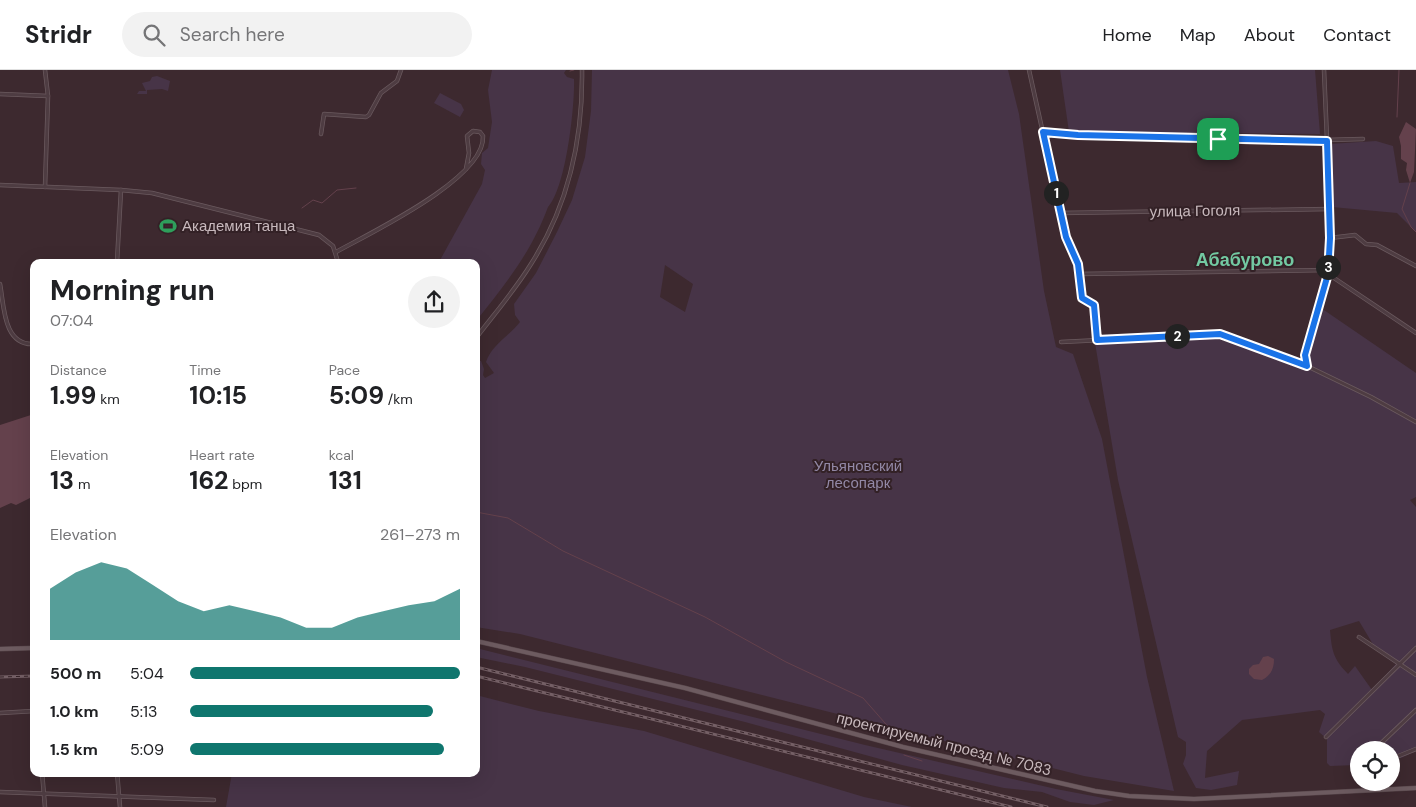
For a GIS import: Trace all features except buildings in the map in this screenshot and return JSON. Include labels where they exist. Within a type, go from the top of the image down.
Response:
[{"type":"main road","name":"проектируемый проезд № 7083","points":[[480,642],[685,688],[903,747],[1064,785],[1103,792],[1168,799],[1194,799],[1416,788]]},
{"type":"main road","points":[[0,649],[30,648]]},
{"type":"street","points":[[45,70],[48,96],[45,187]]},
{"type":"street","points":[[321,134],[324,114],[366,117],[381,93],[397,81],[401,70]]},
{"type":"street","points":[[480,333],[532,262],[560,206],[572,166],[579,133],[582,70]]},
{"type":"street","points":[[1029,70],[1066,237],[1078,264],[1082,298],[1094,305],[1097,340]]},
{"type":"street","points":[[1307,366],[1305,355],[1328,272],[1330,238],[1324,70]]},
{"type":"street","points":[[0,94],[48,96]]},
{"type":"street","points":[[336,252],[426,202],[466,169],[482,146],[483,136],[480,132],[473,131],[467,136],[469,153],[466,169]]},
{"type":"street","points":[[1043,132],[1078,135],[1327,141],[1363,139]]},
{"type":"street","points":[[0,185],[121,190],[170,196],[319,235],[331,243],[337,259]]},
{"type":"street","points":[[117,259],[121,190]]},
{"type":"street","name":"улица Гоголя","points":[[1060,213],[1330,209]]},
{"type":"street","points":[[1330,238],[1355,235],[1366,244],[1377,245],[1416,266]]},
{"type":"street","points":[[1080,274],[1328,272],[1416,333]]},
{"type":"street","points":[[0,284],[8,326],[14,338],[20,342],[30,343]]},
{"type":"street","points":[[1061,342],[1220,334],[1307,366],[1371,397],[1416,422]]},
{"type":"street","points":[[1359,637],[1416,675]]},
{"type":"street","points":[[1326,737],[1402,664],[1416,648]]},
{"type":"street","points":[[1383,741],[1416,710]]},
{"type":"street","points":[[0,713],[30,711]]},
{"type":"street","points":[[1400,756],[1416,750]]},
{"type":"street","points":[[42,777],[45,807]]},
{"type":"street","points":[[117,777],[120,807]]},
{"type":"street","points":[[0,792],[214,800]]},
{"type":"green space","points":[[492,70],[566,70],[564,73],[567,77],[574,79],[571,126],[560,183],[526,253],[480,316],[480,259],[441,259],[482,184],[485,170],[481,164],[482,153],[488,148],[492,122],[488,90]]},
{"type":"green space","name":"Ульяновский лесопарк","points":[[592,70],[1008,70],[1019,114],[1044,291],[1056,347],[1073,354],[1102,439],[1147,677],[1174,791],[1084,776],[520,634],[480,628],[480,361],[484,369],[483,375],[485,378],[494,373],[486,362],[488,356],[520,322],[515,315],[514,304],[536,273],[557,232],[572,200],[585,157],[591,111]],"holes":[[[665,265],[693,284],[685,312],[660,297]]]},
{"type":"green space","points":[[1060,70],[1315,70],[1320,134],[1069,132]]},
{"type":"green space","points":[[157,76],[170,81],[168,91],[162,89],[147,90],[147,94],[137,94],[139,91],[146,91],[142,83],[150,81],[152,77]]},
{"type":"green space","points":[[440,93],[461,104],[464,110],[460,117],[434,103]]},
{"type":"green space","points":[[1376,141],[1393,146],[1399,183],[1416,182],[1416,232],[1397,213],[1332,207],[1329,144]]},
{"type":"green space","points":[[1321,308],[1416,373],[1416,497],[1410,500],[1416,507],[1416,751],[1400,758],[1400,741],[1350,741],[1350,765],[1330,766],[1327,763],[1327,739],[1319,732],[1325,714],[1320,710],[1242,720],[1207,751],[1205,778],[1239,771],[1237,785],[1211,790],[1196,788],[1183,764],[1186,755],[1186,742],[1178,737],[1118,480],[1095,343],[1215,338],[1299,365],[1308,359]],"holes":[[[1359,621],[1377,651],[1396,664],[1372,690],[1355,666],[1348,674],[1336,659],[1330,630]]]},
{"type":"green space","points":[[480,649],[865,745],[1056,789],[1114,800],[1094,805],[1070,802],[1042,792],[1004,788],[902,765],[745,722],[525,667],[480,658]]},
{"type":"green space","points":[[480,696],[539,711],[644,731],[864,797],[912,807],[226,807],[231,777],[480,777]]},
{"type":"shaded area","points":[[1406,122],[1416,129],[1414,172],[1410,183],[1406,170],[1407,163],[1401,159],[1399,137]]},
{"type":"shaded area","points":[[30,415],[30,498],[16,505],[11,503],[0,508],[0,425]]},
{"type":"shaded area","points":[[1268,656],[1274,659],[1268,676],[1262,680],[1254,679],[1249,674],[1249,669],[1253,665],[1259,664],[1263,657]]},
{"type":"waterway","points":[[570,71],[574,70]]},
{"type":"waterway","points":[[1397,117],[1399,70]]},
{"type":"waterway","points":[[1410,183],[1402,209],[1411,227],[1416,232]]},
{"type":"waterway","points":[[302,208],[313,200],[322,203],[337,190],[356,188]]},
{"type":"waterway","points":[[480,513],[508,518],[563,551],[705,617],[786,662],[863,698],[892,731]]},
{"type":"waterway","points":[[904,755],[922,761]]},
{"type":"railway","points":[[480,668],[1047,807]]},
{"type":"railway","points":[[0,677],[30,676]]},
{"type":"railway","points":[[480,677],[1011,807]]},
{"type":"place","name":"Академия танца","points":[[168,226]]},
{"type":"district","name":"Абабурово","points":[[1245,260]]},
{"type":"route","points":[[1043,132],[1067,135],[1218,139],[1327,141],[1330,209],[1328,274],[1305,355],[1307,366],[1220,334],[1097,340],[1094,305],[1082,298],[1078,264],[1066,237],[1043,132]]}]
